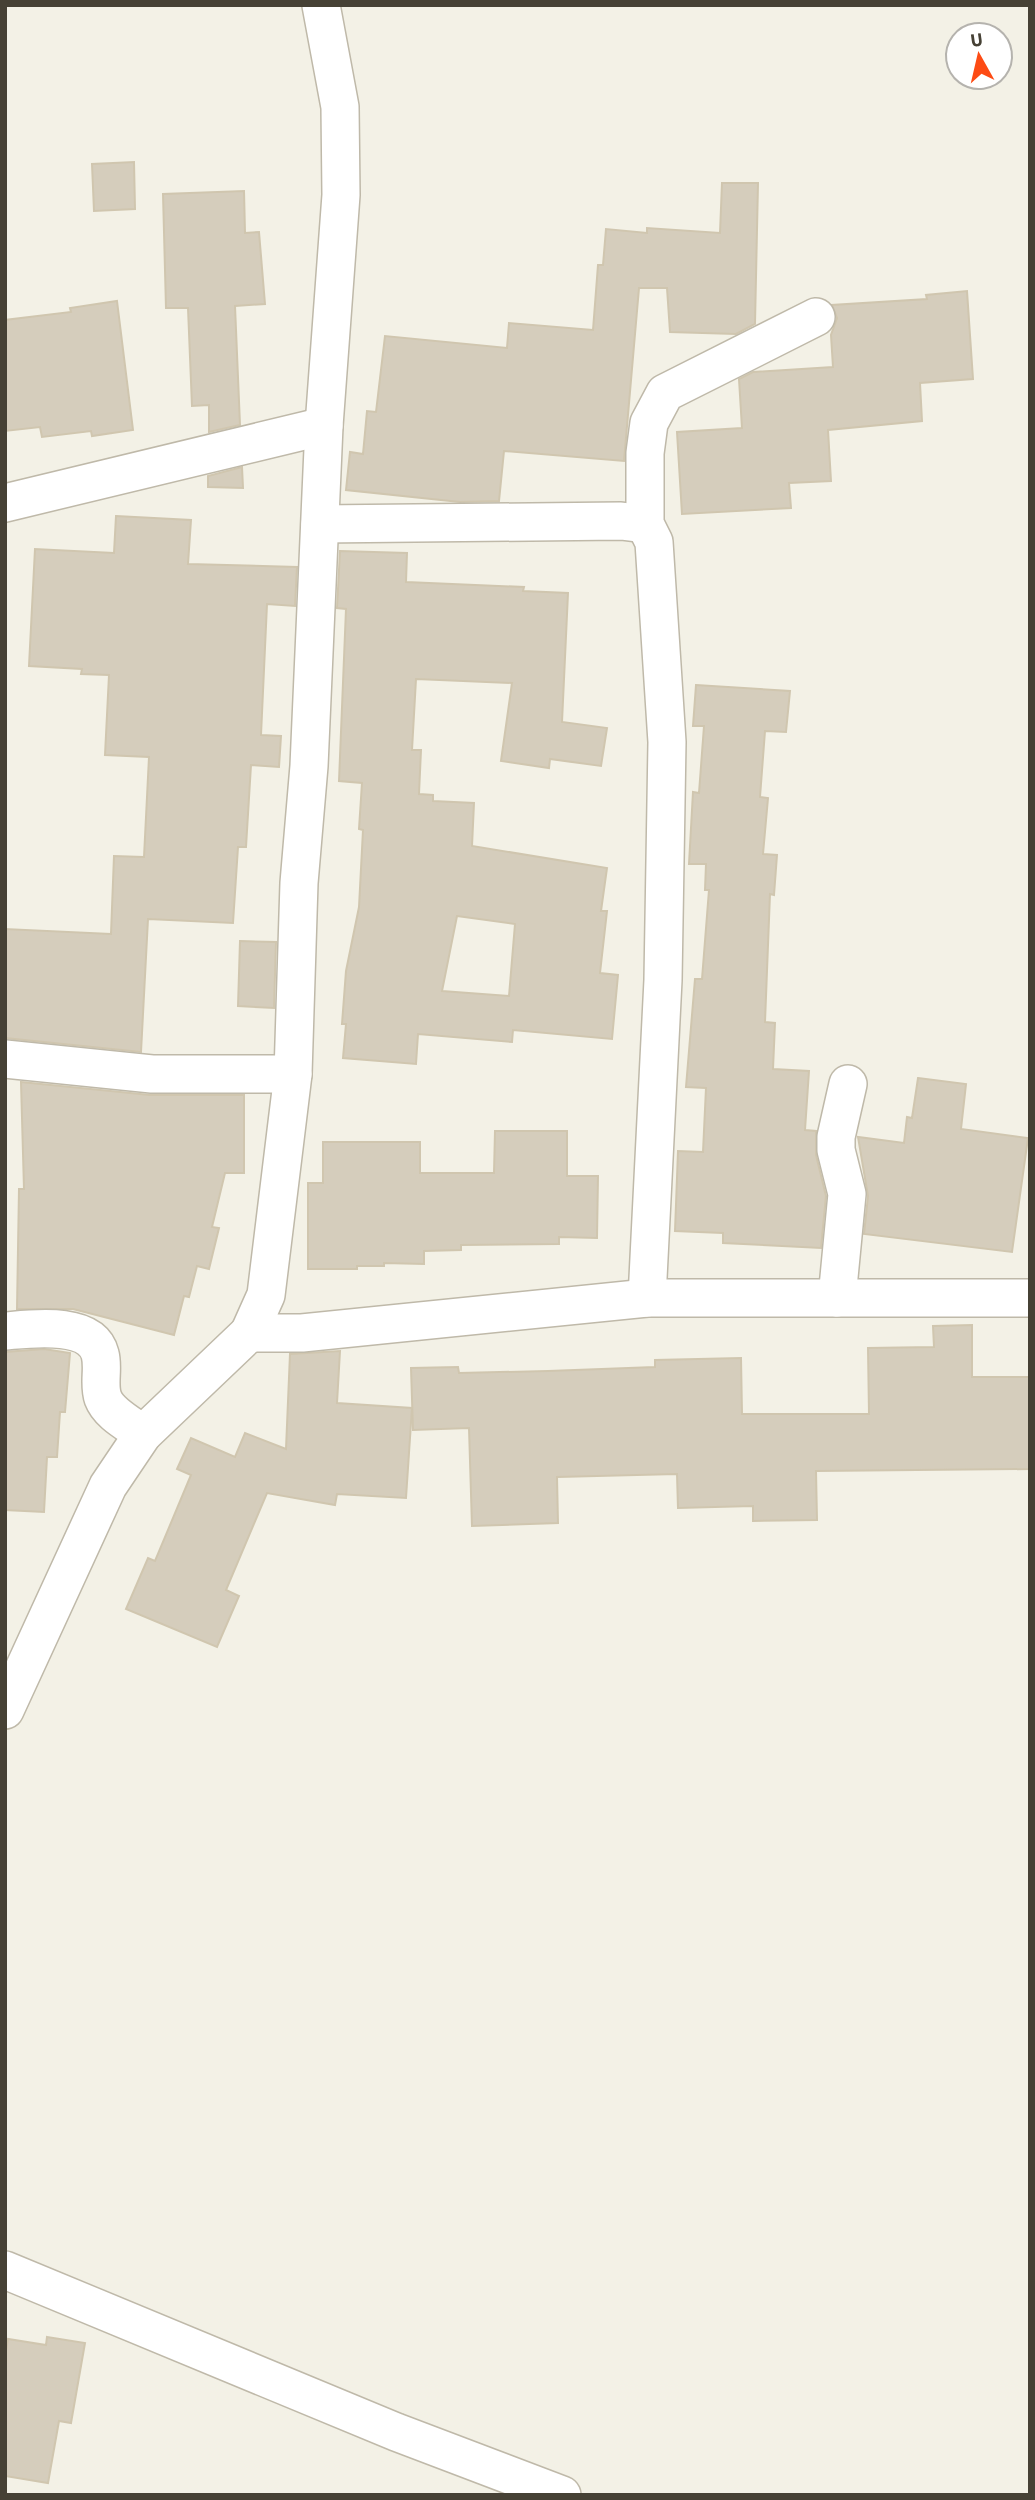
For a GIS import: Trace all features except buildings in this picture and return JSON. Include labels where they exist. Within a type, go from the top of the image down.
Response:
[{"type":"street","points":[[5,1710],[108,1486],[143,1434],[249,1333],[266,1295],[293,1074],[299,883],[309,766],[324,426],[341,195],[340,107],[321,5]]},
{"type":"street","points":[[647,1298],[663,980],[667,742],[654,542],[645,524],[649,423],[665,393],[816,317]]},
{"type":"street","points":[[5,503],[324,426]]},
{"type":"street","points":[[320,524],[621,521],[645,524]]},
{"type":"street","points":[[5,1059],[152,1074],[293,1074]]},
{"type":"street","points":[[837,1298],[847,1194],[836,1150],[836,1137],[848,1084]]},
{"type":"street","points":[[249,1333],[302,1333],[647,1298],[1030,1298]]},
{"type":"street","points":[[5,1331],[49,1328],[70,1330],[87,1338],[99,1349],[103,1398],[111,1410],[143,1434]]},
{"type":"street","points":[[5,2270],[396,2432],[562,2495]]}]
